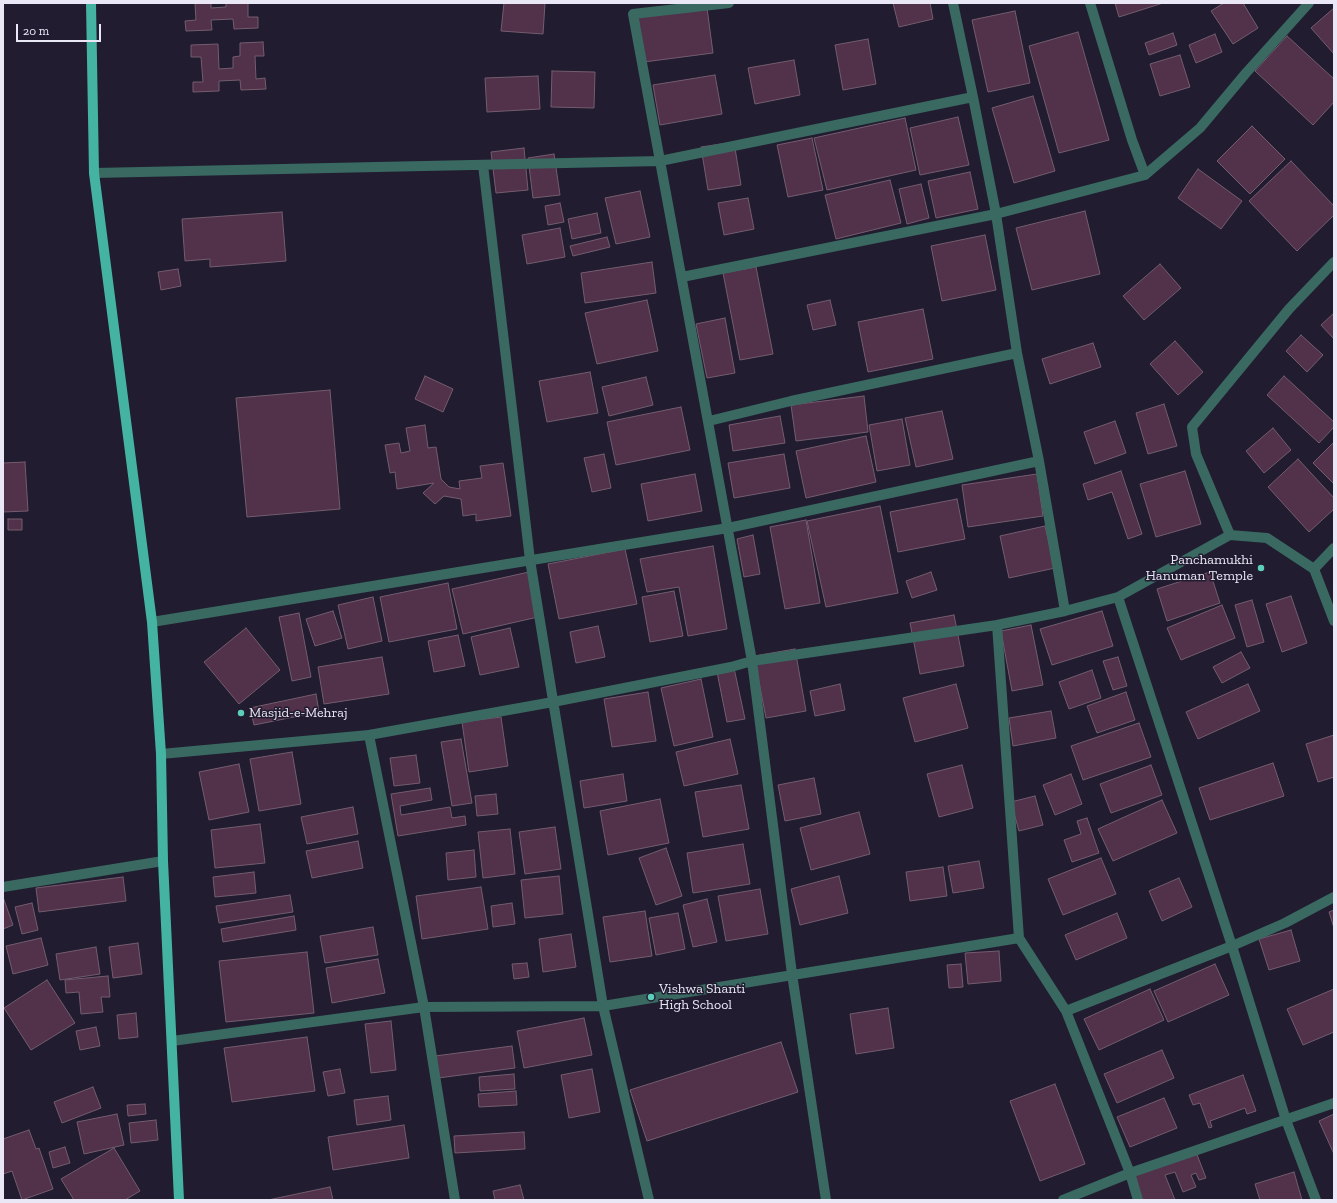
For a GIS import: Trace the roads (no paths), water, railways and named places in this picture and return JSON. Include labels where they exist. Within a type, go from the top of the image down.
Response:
[{"type":"main road","points":[[91,3],[94,173],[152,622],[161,754],[164,861],[180,1200]]},
{"type":"street","points":[[729,3],[633,14],[752,661],[792,974],[826,1200]]},
{"type":"street","points":[[953,3],[996,214],[1017,353],[1039,461],[1066,611]]},
{"type":"street","points":[[1090,3],[1132,140],[1145,175]]},
{"type":"street","points":[[682,277],[996,214],[1145,175],[1200,128],[1246,73],[1309,3]]},
{"type":"street","points":[[94,173],[660,161],[973,97]]},
{"type":"street","points":[[483,165],[530,560],[603,1006],[649,1200]]},
{"type":"street","points":[[1230,535],[1196,454],[1192,427],[1289,309],[1334,262]]},
{"type":"street","points":[[708,421],[791,401],[1017,353]]},
{"type":"street","points":[[152,622],[728,528],[1039,461]]},
{"type":"street","points":[[161,754],[369,735],[553,702],[731,667],[752,661],[997,625],[1066,611],[1118,597],[1230,535],[1267,538],[1314,569],[1334,621]]},
{"type":"street","points":[[1314,569],[1334,548]]},
{"type":"street","points":[[1118,597],[1232,946],[1286,1120],[1316,1200]]},
{"type":"street","points":[[997,625],[1019,938],[1066,1011],[1130,1173],[1138,1200]]},
{"type":"street","points":[[369,735],[424,1007],[455,1200]]},
{"type":"street","points":[[3,887],[164,861]]},
{"type":"street","points":[[1066,1011],[1232,946],[1285,923],[1334,897]]},
{"type":"street","points":[[172,1041],[424,1007],[603,1006],[1019,938]]},
{"type":"street","points":[[1063,1200],[1130,1173],[1334,1103]]},
{"type":"place","name":"Panchamukhi Hanuman Temple","points":[[1261,568]]},
{"type":"place","name":"Masjid-e-Mehraj","points":[[241,713]]},
{"type":"place","name":"Vishwa Shanti High School","points":[[651,997]]}]
